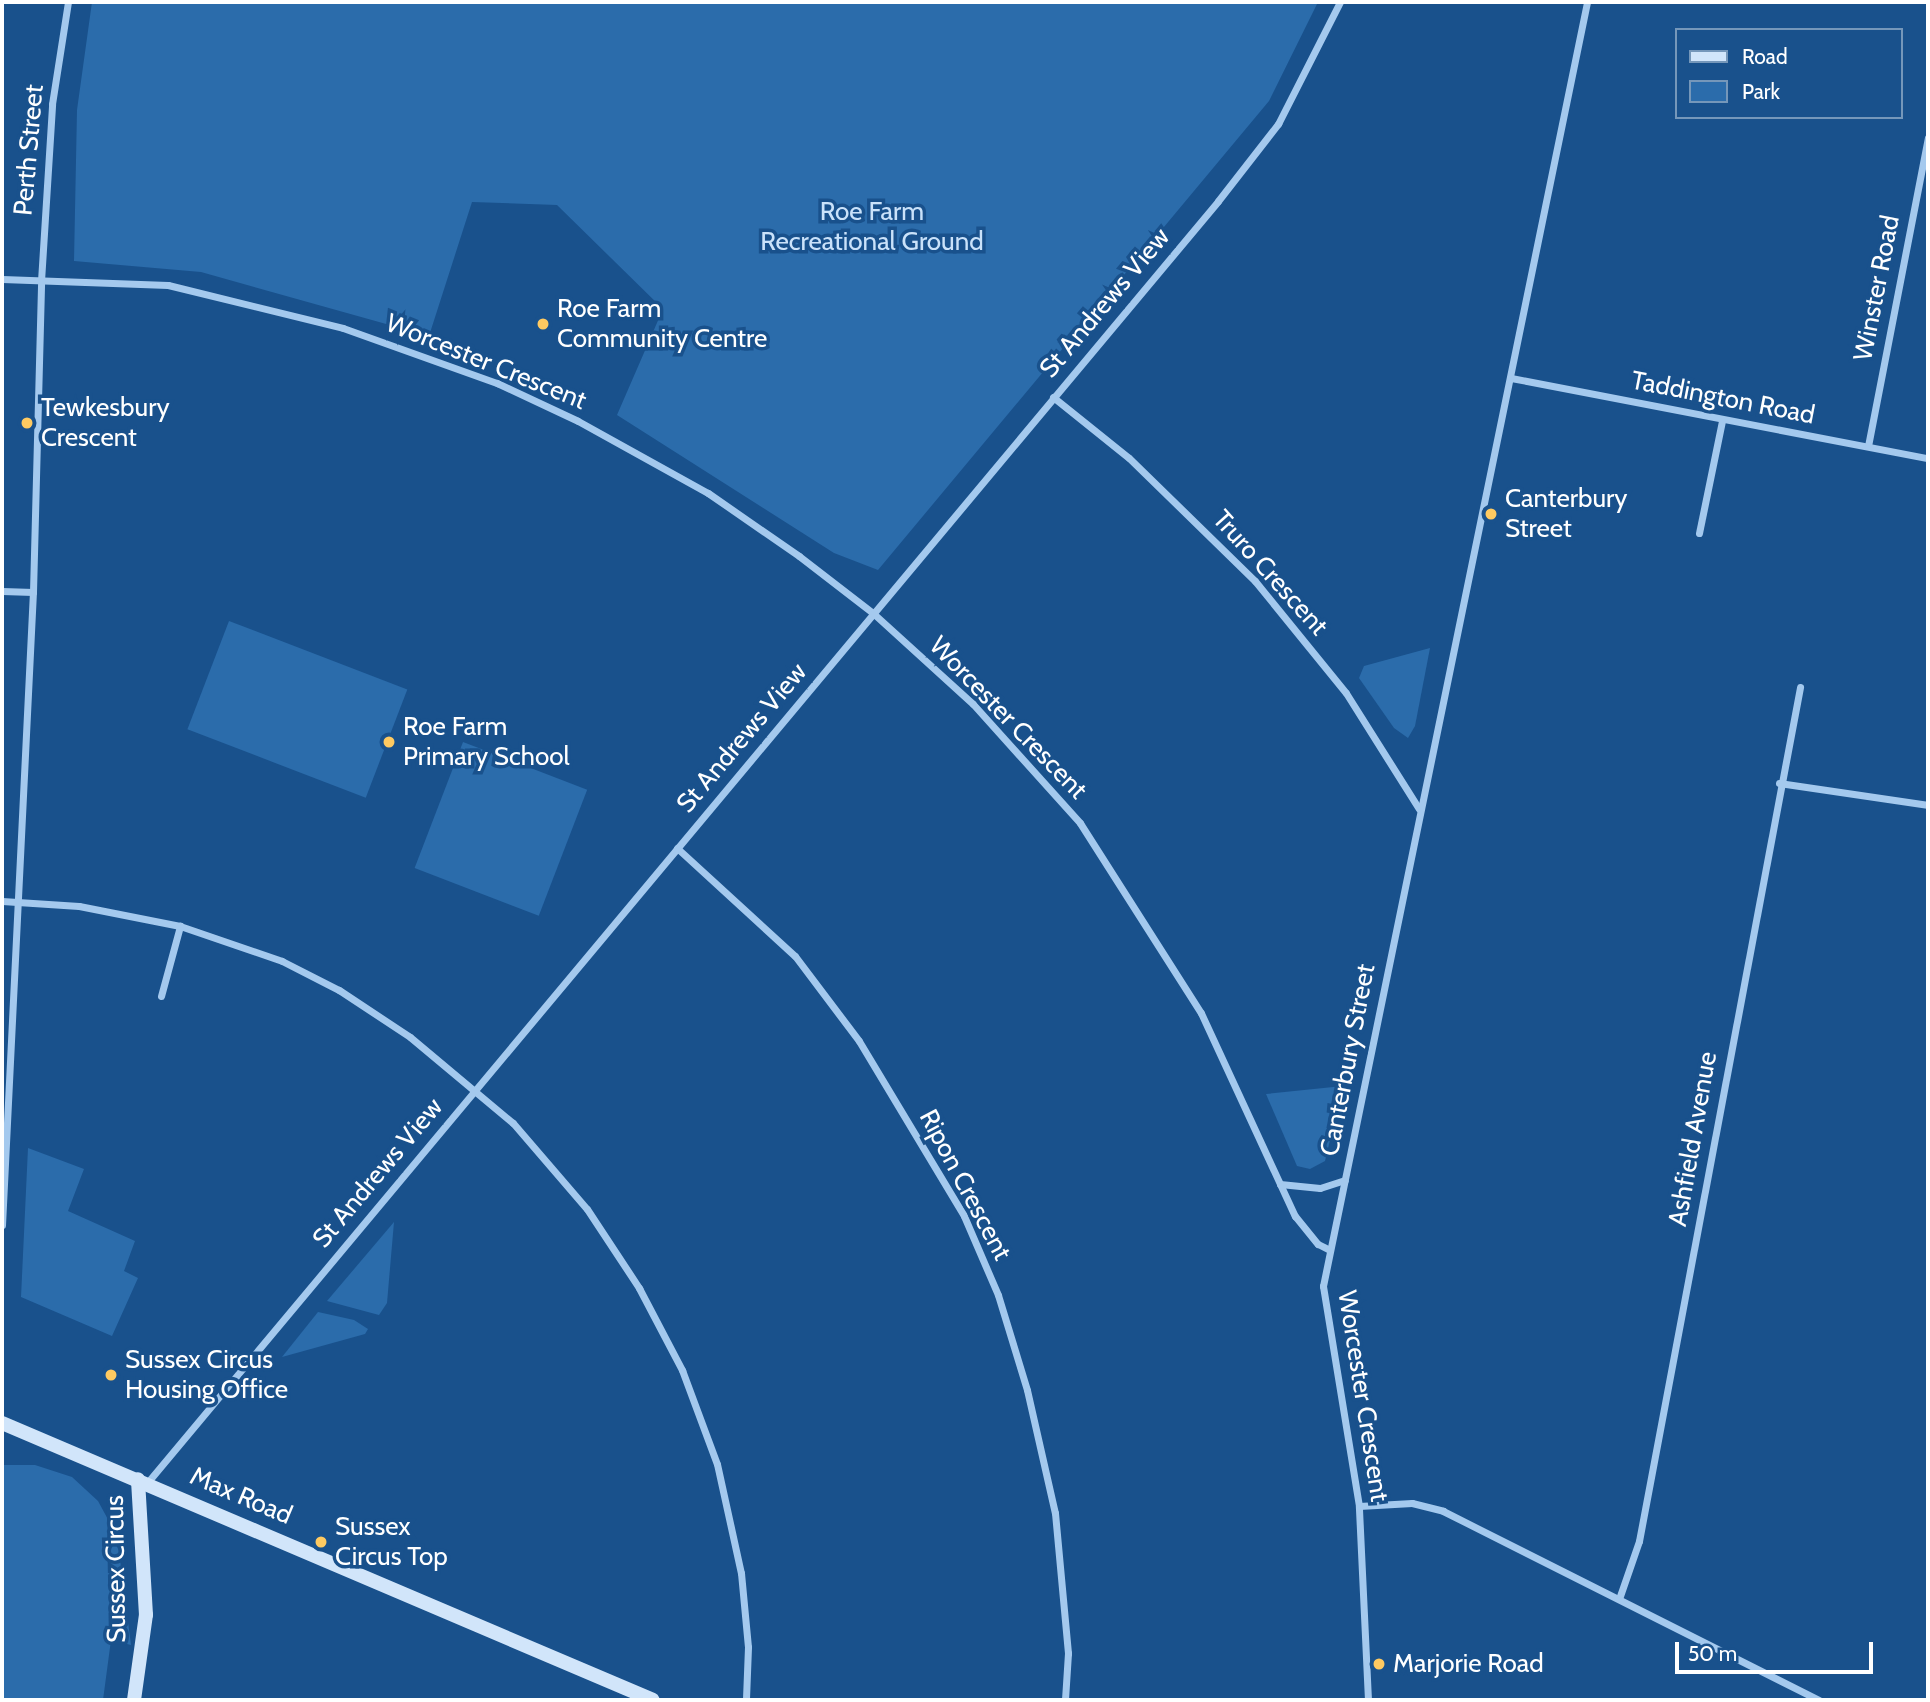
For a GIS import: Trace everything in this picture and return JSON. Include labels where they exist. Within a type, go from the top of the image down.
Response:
[{"type":"street","name":"Perth Street","points":[[2,1226],[33,592],[41,281],[52,104],[68,2]]},
{"type":"street","name":"St Andrews View","points":[[143,1481],[874,614],[1278,124],[1340,2]]},
{"type":"street","name":"Canterbury Street","points":[[1330,1250],[1587,2]]},
{"type":"street","name":"Winster Road","points":[[1868,446],[1928,138]]},
{"type":"street","name":"Worcester Crescent","points":[[2,279],[168,285],[343,328],[497,383],[579,421],[708,493],[874,614],[973,704],[1080,823],[1201,1013],[1304,1230],[1330,1250],[1323,1301],[1347,1409],[1359,1506],[1368,1700]]},
{"type":"street","name":"Taddington Road","points":[[1511,378],[1722,421],[1928,458]]},
{"type":"street","name":"Truro Crescent","points":[[1053,397],[1129,458],[1255,581],[1346,693],[1420,810]]},
{"type":"street","points":[[1699,533],[1722,421]]},
{"type":"street","points":[[2,591],[33,592]]},
{"type":"street","name":"Ashfield Avenue","points":[[1620,1596],[1639,1541],[1779,783],[1800,687]]},
{"type":"street","points":[[1779,783],[1928,805]]},
{"type":"street","name":"Ripon Crescent","points":[[677,848],[795,956],[859,1041],[964,1216],[998,1295],[1027,1390],[1055,1513],[1068,1653],[1065,1700]]},
{"type":"street","points":[[2,901],[89,908],[180,926],[302,969],[410,1037],[476,1088],[533,1144],[587,1209],[639,1288],[682,1370],[717,1464],[741,1573],[748,1647],[746,1700]]},
{"type":"street","points":[[161,996],[180,926]]},
{"type":"street","name":"Canterbury Street","points":[[1280,1184],[1320,1188],[1345,1180]]},
{"type":"street","name":"Max Road","points":[[2,1423],[653,1700]]},
{"type":"street","name":"Sussex Circus","points":[[134,1700],[146,1615],[143,1481]]},
{"type":"street","points":[[1359,1506],[1432,1507],[1620,1596],[1819,1700]]},
{"type":"green space","name":"Roe Farm Recreational Ground","points":[[92,2],[1318,2],[1269,101],[878,570],[834,553],[617,415],[663,309],[557,205],[472,202],[429,336],[201,272],[74,261],[77,110]]},
{"type":"green space","points":[[229,621],[407,689],[366,798],[187,729]]},
{"type":"green space","points":[[1430,648],[1415,726],[1408,738],[1394,728],[1359,678],[1364,666]]},
{"type":"green space","points":[[463,742],[587,790],[539,916],[415,868]]},
{"type":"green space","points":[[1343,1086],[1325,1161],[1310,1169],[1297,1166],[1266,1094]]},
{"type":"green space","points":[[28,1148],[84,1169],[68,1211],[135,1241],[124,1271],[138,1278],[112,1336],[21,1297]]},
{"type":"green space","points":[[394,1222],[387,1303],[379,1315],[327,1301]]},
{"type":"green space","points":[[318,1312],[354,1320],[368,1329],[365,1334],[282,1357]]},
{"type":"green space","points":[[2,1465],[35,1465],[72,1477],[98,1501],[117,1536],[131,1645],[111,1640],[103,1700],[2,1700]]},
{"type":"place","name":"Roe Farm Community Centre","points":[[543,324]]},
{"type":"place","name":"Tewkesbury Crescent","points":[[27,423]]},
{"type":"place","name":"Canterbury Street","points":[[1491,514]]},
{"type":"place","name":"Roe Farm Primary School","points":[[389,742]]},
{"type":"place","name":"Sussex Circus Housing Office","points":[[111,1375]]},
{"type":"place","name":"Sussex Circus Top","points":[[321,1542]]},
{"type":"place","name":"Marjorie Road","points":[[1379,1664]]}]
